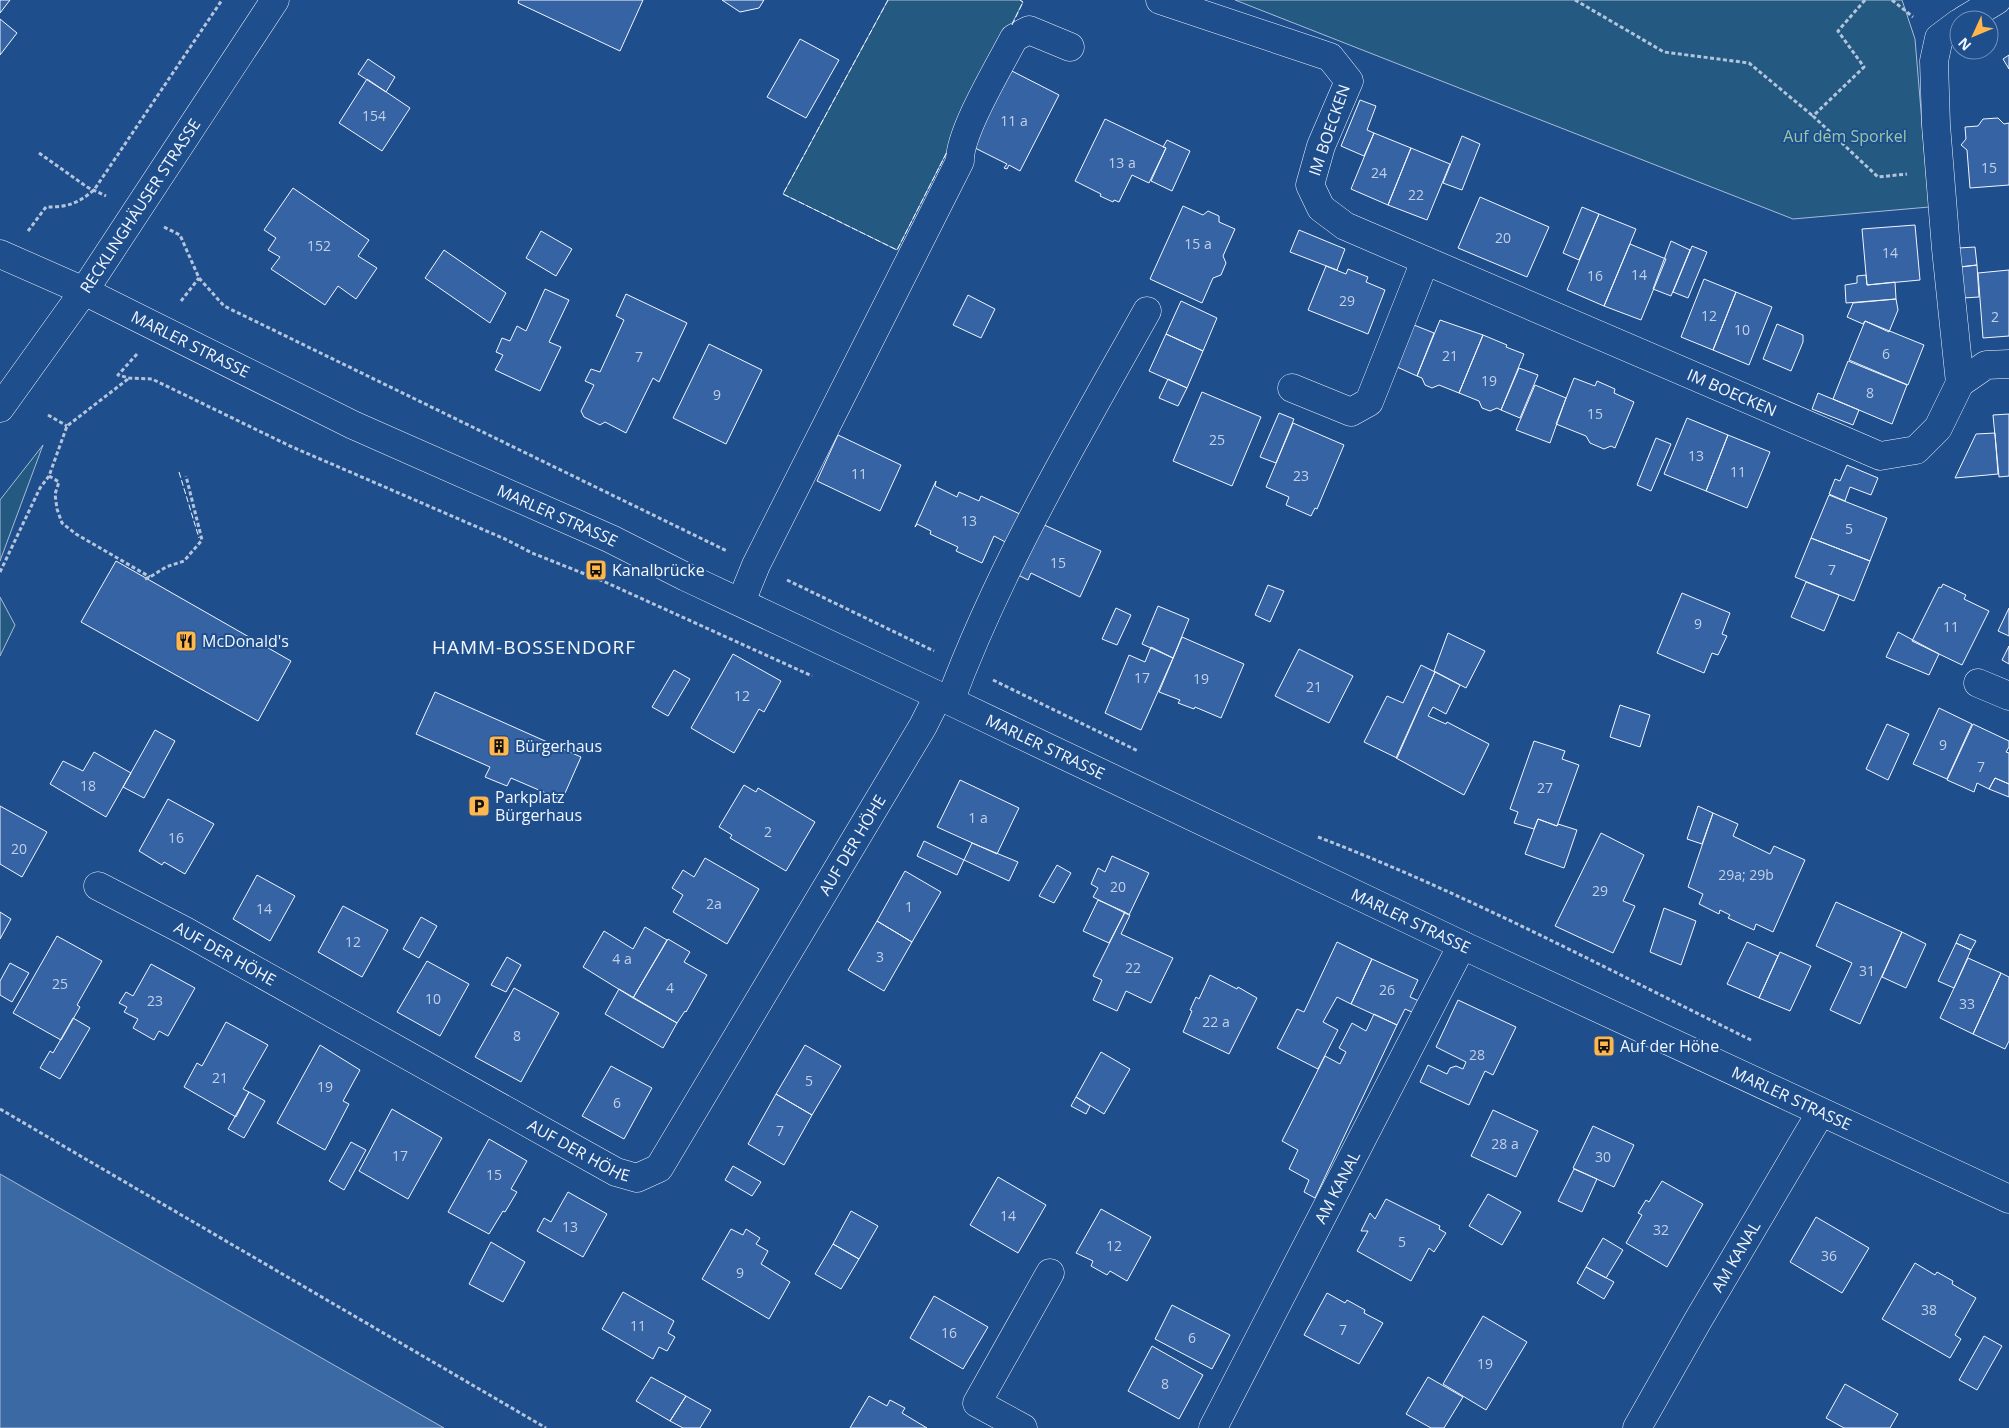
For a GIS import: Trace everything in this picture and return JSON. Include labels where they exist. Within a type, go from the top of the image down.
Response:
[{"type":"street","name":"RECKLINGHÄUSER STRASSE","points":[[0,408],[84,290],[275,0]]},
{"type":"street","name":"IM BOECKEN","points":[[1160,0],[1330,57],[1349,81],[1321,146],[1310,186],[1321,208],[1346,226],[1880,456],[1916,450],[1938,428],[1960,383]]},
{"type":"street","points":[[1980,10],[1997,0]]},
{"type":"street","points":[[741,602],[756,564],[960,161],[959,151],[968,128],[1014,38],[1029,30],[1070,47]]},
{"type":"street","points":[[1949,30],[1939,38],[1934,61],[1940,171],[1960,383],[1986,366],[2009,364]]},
{"type":"street","name":"MARLER STRASSE","points":[[3,256],[84,290],[353,425],[585,527],[686,577],[1462,945],[2009,1199]]},
{"type":"street","points":[[1292,388],[1351,412],[1369,402],[1425,261]]},
{"type":"street","name":"AUF DER HÖHE","points":[[98,886],[194,936],[616,1172],[637,1178],[659,1168],[919,734],[963,666],[1035,510],[1147,311]]},
{"type":"street","points":[[1978,683],[2009,696]]},
{"type":"street","name":"AM KANAL","points":[[1213,1428],[1462,945]]},
{"type":"street","name":"AM KANAL","points":[[1638,1428],[1696,1322],[1821,1112]]},
{"type":"street","points":[[1023,1428],[977,1402],[1050,1273]]},
{"type":"path","points":[[3,256],[46,207],[64,207],[80,202],[94,190],[222,0]]},
{"type":"path","points":[[1576,0],[1664,52],[1749,63],[1812,116],[1878,176],[1940,171]]},
{"type":"path","points":[[1812,116],[1864,67],[1838,31],[1865,0]]},
{"type":"path","points":[[39,153],[94,190]]},
{"type":"path","points":[[180,235],[199,278],[224,306],[1146,754]]},
{"type":"path","points":[[0,572],[40,488],[49,476],[67,426],[129,378]]},
{"type":"path","points":[[48,415],[67,426]]},
{"type":"path","points":[[49,476],[59,482],[55,494],[57,509],[62,523],[76,534],[150,577]]},
{"type":"path","points":[[145,579],[166,566],[184,561],[202,540],[186,476]]},
{"type":"path","points":[[1315,836],[1370,857],[1466,900],[1759,1044]]},
{"type":"path","points":[[0,1109],[546,1428]]},
{"type":"green space","points":[[888,0],[1020,0],[1023,2],[897,250],[783,194]]},
{"type":"green space","name":"Auf dem Sporkel","points":[[1235,0],[1902,0],[1915,39],[1929,207],[1793,219]]},
{"type":"green space","points":[[43,445],[0,561],[0,500]]},
{"type":"green space","points":[[0,597],[15,625],[0,656]]},
{"type":"shaded area","points":[[0,1174],[444,1428],[0,1428]]},
{"type":"building","points":[[0,0],[10,0],[0,13]]},
{"type":"building","points":[[519,0],[643,0],[620,51],[518,3]]},
{"type":"building","points":[[722,0],[764,0],[759,8],[740,12]]},
{"type":"building","points":[[0,19],[17,33],[0,55]]},
{"type":"building","points":[[800,39],[839,60],[806,118],[767,97]]},
{"type":"building","points":[[2009,55],[2009,69],[2003,59]]},
{"type":"building","points":[[368,59],[395,77],[386,92],[358,74]]},
{"type":"building","points":[[1008,69],[1059,95],[1020,171],[1009,165],[1007,169],[1004,168],[1007,164],[969,145]]},
{"type":"building","points":[[367,79],[410,108],[382,151],[339,123]]},
{"type":"building","points":[[1360,100],[1376,106],[1367,130],[1374,133],[1364,156],[1341,146]]},
{"type":"building","points":[[1998,118],[2004,124],[2009,123],[2009,185],[1970,188],[1967,150],[1961,145],[1966,139],[1965,127],[1978,126],[1983,119]]},
{"type":"building","points":[[1105,119],[1166,148],[1149,183],[1132,175],[1119,202],[1114,200],[1113,202],[1100,196],[1101,194],[1075,181]]},
{"type":"building","points":[[1374,133],[1411,148],[1388,205],[1351,189]]},
{"type":"building","points":[[1462,136],[1480,144],[1462,190],[1443,183]]},
{"type":"building","points":[[1167,140],[1190,151],[1172,191],[1151,181],[1166,148],[1163,147]]},
{"type":"building","points":[[1411,148],[1450,164],[1427,220],[1388,205]]},
{"type":"building","points":[[293,188],[369,240],[358,256],[377,268],[356,299],[338,286],[325,305],[271,269],[280,257],[268,250],[276,238],[264,230]]},
{"type":"building","points":[[1480,197],[1549,227],[1527,277],[1458,248]]},
{"type":"building","points":[[1183,206],[1203,215],[1208,211],[1219,216],[1219,222],[1235,229],[1223,256],[1226,263],[1221,275],[1213,278],[1202,303],[1150,279]]},
{"type":"building","points":[[1582,207],[1599,214],[1579,260],[1563,253]]},
{"type":"building","points":[[1599,214],[1636,229],[1604,306],[1567,290]]},
{"type":"building","points":[[1915,225],[1920,280],[1867,285],[1862,229]]},
{"type":"building","points":[[1299,230],[1345,249],[1337,270],[1290,252]]},
{"type":"building","points":[[541,231],[572,249],[556,276],[526,258]]},
{"type":"building","points":[[1671,241],[1690,250],[1671,296],[1653,289]]},
{"type":"building","points":[[1630,244],[1666,259],[1641,320],[1604,306]]},
{"type":"building","points":[[1692,246],[1707,252],[1688,298],[1673,292]]},
{"type":"building","points":[[1975,247],[1977,265],[1960,267],[1959,248]]},
{"type":"building","points":[[444,250],[506,293],[490,323],[425,278]]},
{"type":"building","points":[[1977,265],[1979,297],[1963,298],[1960,267]]},
{"type":"building","points":[[1326,266],[1346,274],[1348,269],[1368,277],[1366,282],[1385,290],[1368,334],[1308,310]]},
{"type":"building","points":[[2009,270],[2009,336],[1983,338],[1978,273]]},
{"type":"building","points":[[1866,275],[1867,285],[1895,282],[1896,299],[1846,303],[1845,285],[1857,283],[1857,276]]},
{"type":"building","points":[[1704,279],[1736,292],[1713,350],[1681,337]]},
{"type":"building","points":[[545,289],[569,300],[549,342],[561,347],[540,391],[495,370],[503,355],[496,352],[502,338],[510,341],[517,326],[526,331]]},
{"type":"building","points":[[1736,292],[1772,307],[1749,365],[1713,350]]},
{"type":"building","points":[[626,294],[687,323],[659,382],[653,378],[626,433],[605,422],[600,425],[584,417],[581,411],[594,385],[585,381],[591,369],[600,372],[624,320],[616,316]]},
{"type":"building","points":[[968,295],[995,309],[981,338],[953,325]]},
{"type":"building","points":[[1896,299],[1898,310],[1889,332],[1865,321],[1863,324],[1847,317],[1853,303]]},
{"type":"building","points":[[1181,301],[1217,318],[1203,351],[1166,334]]},
{"type":"building","points":[[1440,320],[1483,335],[1459,393],[1439,385],[1432,388],[1425,385],[1422,378],[1417,376]]},
{"type":"building","points":[[1865,321],[1924,345],[1908,385],[1849,360]]},
{"type":"building","points":[[1777,324],[1803,335],[1803,342],[1791,371],[1763,359]]},
{"type":"building","points":[[1414,325],[1434,333],[1417,376],[1397,367]]},
{"type":"building","points":[[1166,334],[1203,351],[1187,388],[1149,371]]},
{"type":"building","points":[[1483,335],[1524,354],[1501,410],[1497,408],[1490,411],[1482,408],[1479,401],[1459,393]]},
{"type":"building","points":[[709,344],[762,370],[726,444],[673,418]]},
{"type":"building","points":[[1848,361],[1907,385],[1892,424],[1833,399]]},
{"type":"building","points":[[1519,368],[1538,375],[1520,418],[1501,410]]},
{"type":"building","points":[[1574,378],[1595,386],[1597,381],[1615,389],[1614,393],[1634,402],[1615,448],[1611,446],[1604,449],[1590,443],[1586,436],[1556,424]]},
{"type":"building","points":[[1168,379],[1187,388],[1178,406],[1159,398]]},
{"type":"building","points":[[1535,385],[1566,398],[1550,443],[1516,430]]},
{"type":"building","points":[[1202,392],[1261,417],[1232,486],[1173,461]]},
{"type":"building","points":[[1818,393],[1859,410],[1853,425],[1812,409]]},
{"type":"building","points":[[1279,413],[1294,419],[1276,463],[1260,457]]},
{"type":"building","points":[[2009,414],[2009,476],[1999,477],[1993,415]]},
{"type":"building","points":[[1687,418],[1728,435],[1706,491],[1664,474]]},
{"type":"building","points":[[1293,423],[1344,445],[1317,509],[1315,508],[1311,516],[1286,505],[1289,497],[1266,487]]},
{"type":"building","points":[[1995,433],[1998,474],[1955,478],[1976,434]]},
{"type":"building","points":[[838,435],[901,465],[880,511],[817,481]]},
{"type":"building","points":[[1728,435],[1770,452],[1747,508],[1706,491]]},
{"type":"building","points":[[1656,438],[1671,444],[1651,491],[1637,485]]},
{"type":"building","points":[[1847,465],[1878,478],[1871,495],[1850,487],[1845,501],[1829,494],[1835,479],[1840,481]]},
{"type":"building","points":[[936,481],[935,486],[957,497],[959,492],[979,501],[981,496],[1022,515],[1009,544],[994,536],[982,563],[956,551],[958,547],[930,534],[931,531],[917,524],[915,527]]},
{"type":"building","points":[[1829,495],[1887,518],[1870,561],[1811,538]]},
{"type":"building","points":[[1040,523],[1101,551],[1080,597],[1031,573],[1028,580],[1016,574]]},
{"type":"building","points":[[1811,538],[1870,561],[1854,601],[1795,577]]},
{"type":"building","name":"McDonald's","points":[[116,561],[291,661],[258,721],[81,622]]},
{"type":"building","points":[[1806,582],[1839,595],[1824,631],[1791,617]]},
{"type":"building","points":[[1943,584],[1966,595],[1964,599],[1989,611],[1962,665],[1912,641],[1939,587],[1941,588]]},
{"type":"building","points":[[1268,585],[1284,591],[1270,622],[1255,615]]},
{"type":"building","points":[[1682,593],[1730,613],[1722,634],[1727,636],[1718,655],[1712,653],[1704,673],[1657,653]]},
{"type":"building","points":[[1158,606],[1189,619],[1173,658],[1142,644]]},
{"type":"building","points":[[1116,608],[1131,615],[1117,645],[1102,639]]},
{"type":"building","points":[[2009,608],[2009,636],[1998,631]]},
{"type":"building","points":[[1898,632],[1939,654],[1929,675],[1886,657]]},
{"type":"building","points":[[1448,633],[1485,651],[1466,688],[1434,671]]},
{"type":"building","points":[[1182,637],[1244,664],[1221,718],[1195,707],[1194,709],[1178,703],[1180,700],[1159,692]]},
{"type":"building","points":[[2009,646],[2009,664],[2002,660]]},
{"type":"building","points":[[1151,647],[1173,658],[1141,730],[1105,713],[1129,655],[1145,662]]},
{"type":"building","points":[[1299,649],[1353,676],[1329,723],[1275,696]]},
{"type":"building","points":[[733,654],[781,681],[764,712],[759,709],[734,753],[691,728]]},
{"type":"building","points":[[1421,665],[1435,672],[1397,758],[1364,742],[1387,696],[1403,703]]},
{"type":"building","points":[[674,670],[690,679],[668,716],[652,707]]},
{"type":"building","points":[[1435,672],[1460,685],[1446,714],[1433,707],[1428,716],[1446,724],[1447,722],[1489,744],[1464,795],[1396,758]]},
{"type":"building","name":"Bürgerhaus","points":[[435,692],[581,757],[562,800],[511,778],[507,786],[485,777],[490,767],[416,734]]},
{"type":"building","points":[[1620,705],[1650,715],[1640,747],[1610,737]]},
{"type":"building","points":[[1939,708],[1972,724],[1947,779],[1913,764]]},
{"type":"building","points":[[1887,724],[1909,734],[1888,780],[1866,769]]},
{"type":"building","points":[[1973,724],[2009,741],[2009,747],[2006,752],[2009,753],[2009,784],[1995,778],[1989,789],[1977,783],[1974,792],[1947,780]]},
{"type":"building","points":[[155,730],[175,741],[144,798],[123,787]]},
{"type":"building","points":[[1534,741],[1565,751],[1562,759],[1579,765],[1557,826],[1538,819],[1534,829],[1514,823],[1518,812],[1510,809]]},
{"type":"building","points":[[94,752],[131,773],[106,817],[50,784],[63,761],[83,771]]},
{"type":"building","points":[[1995,778],[2009,784],[2009,797],[1989,789]]},
{"type":"building","points":[[960,780],[1019,808],[997,854],[937,827]]},
{"type":"building","points":[[744,785],[756,792],[758,788],[815,822],[786,871],[730,838],[732,835],[719,827]]},
{"type":"building","points":[[168,799],[214,824],[185,874],[164,862],[162,865],[139,851]]},
{"type":"building","points":[[0,806],[47,832],[22,877],[0,864]]},
{"type":"building","points":[[1698,806],[1713,813],[1702,844],[1687,839]]},
{"type":"building","points":[[1713,813],[1738,824],[1733,836],[1770,854],[1774,846],[1805,860],[1773,932],[1756,924],[1754,930],[1728,918],[1730,915],[1720,910],[1719,914],[1699,904],[1703,894],[1688,887]]},
{"type":"building","points":[[1538,819],[1557,826],[1558,824],[1577,830],[1564,868],[1525,854]]},
{"type":"building","points":[[1601,833],[1644,855],[1623,901],[1635,906],[1613,953],[1555,926]]},
{"type":"building","points":[[924,841],[964,860],[957,875],[917,856]]},
{"type":"building","points":[[972,843],[1018,862],[1009,881],[964,860]]},
{"type":"building","points":[[1112,856],[1149,873],[1129,915],[1093,897],[1098,888],[1091,884],[1098,868],[1105,872]]},
{"type":"building","points":[[705,858],[759,889],[727,944],[673,912],[683,895],[672,888],[683,870],[694,877]]},
{"type":"building","points":[[1057,865],[1071,873],[1054,903],[1039,896]]},
{"type":"building","points":[[905,871],[941,892],[912,942],[877,921]]},
{"type":"building","points":[[257,875],[295,896],[270,941],[233,919]]},
{"type":"building","points":[[1098,900],[1125,912],[1109,943],[1083,931]]},
{"type":"building","points":[[1836,902],[1902,932],[1860,1024],[1830,1010],[1852,963],[1816,946]]},
{"type":"building","points":[[343,906],[388,930],[362,977],[318,952]]},
{"type":"building","points":[[1664,908],[1696,921],[1681,965],[1650,952]]},
{"type":"building","points":[[0,912],[11,919],[0,939]]},
{"type":"building","points":[[1125,912],[1130,915],[1121,934],[1173,958],[1151,1003],[1126,991],[1117,1011],[1093,1000],[1102,980],[1093,976]]},
{"type":"building","points":[[421,917],[437,926],[419,958],[403,949]]},
{"type":"building","points":[[877,921],[912,942],[884,991],[848,970]]},
{"type":"building","points":[[645,927],[667,940],[633,998],[583,967],[604,931],[633,949]]},
{"type":"building","points":[[1902,932],[1926,944],[1906,988],[1882,977]]},
{"type":"building","points":[[1960,934],[1976,941],[1971,950],[1956,943]]},
{"type":"building","points":[[57,936],[102,961],[77,1005],[80,1007],[61,1040],[13,1013]]},
{"type":"building","points":[[668,939],[690,952],[684,962],[707,975],[686,1012],[677,1023],[633,998]]},
{"type":"building","points":[[1337,942],[1372,959],[1351,1004],[1337,997],[1323,1022],[1338,1030],[1318,1069],[1277,1048],[1297,1009],[1304,1012]]},
{"type":"building","points":[[1747,942],[1778,956],[1759,998],[1727,984]]},
{"type":"building","points":[[1956,943],[1971,950],[1954,988],[1938,981]]},
{"type":"building","points":[[1780,952],[1811,966],[1790,1011],[1759,998]]},
{"type":"building","points":[[507,957],[521,965],[506,992],[491,985]]},
{"type":"building","points":[[1968,958],[2001,973],[1973,1034],[1940,1018]]},
{"type":"building","points":[[1372,959],[1418,980],[1410,997],[1419,1001],[1414,1013],[1405,1009],[1397,1025],[1351,1004]]},
{"type":"building","points":[[427,961],[469,984],[440,1036],[397,1012]]},
{"type":"building","points":[[10,963],[29,973],[12,1002],[0,995],[0,981]]},
{"type":"building","points":[[151,964],[195,988],[168,1036],[159,1031],[154,1040],[133,1028],[138,1019],[124,1012],[127,1007],[119,1003],[126,992],[133,996]]},
{"type":"building","points":[[2001,973],[2009,977],[2009,1041],[2005,1049],[1973,1034]]},
{"type":"building","points":[[1210,975],[1237,989],[1238,987],[1257,998],[1229,1054],[1183,1032],[1196,997],[1199,999]]},
{"type":"building","points":[[514,988],[559,1013],[521,1082],[475,1057]]},
{"type":"building","points":[[619,989],[677,1023],[663,1048],[605,1014]]},
{"type":"building","points":[[1458,1000],[1516,1027],[1493,1075],[1485,1071],[1469,1105],[1420,1082],[1428,1065],[1447,1074],[1450,1068],[1456,1066],[1463,1069],[1466,1062],[1436,1047]]},
{"type":"building","points":[[1374,1014],[1397,1025],[1315,1198],[1304,1192],[1309,1180],[1289,1169],[1298,1150],[1282,1141],[1325,1056],[1340,1064],[1346,1052],[1339,1048],[1352,1023],[1366,1031]]},
{"type":"building","points":[[73,1018],[90,1028],[60,1079],[40,1068],[50,1051],[53,1053]]},
{"type":"building","points":[[226,1022],[268,1045],[243,1089],[249,1092],[236,1117],[184,1087],[197,1063],[202,1066]]},
{"type":"building","points":[[320,1045],[360,1070],[343,1101],[349,1104],[325,1150],[277,1123]]},
{"type":"building","points":[[805,1045],[841,1066],[812,1115],[776,1094]]},
{"type":"building","points":[[1101,1052],[1130,1069],[1104,1114],[1076,1097]]},
{"type":"building","points":[[611,1066],[652,1088],[624,1139],[582,1116]]},
{"type":"building","points":[[249,1092],[265,1101],[244,1138],[228,1129]]},
{"type":"building","points":[[776,1094],[812,1115],[784,1165],[748,1144]]},
{"type":"building","points":[[1076,1097],[1090,1106],[1086,1114],[1071,1106]]},
{"type":"building","points":[[392,1109],[442,1138],[408,1199],[359,1171]]},
{"type":"building","points":[[1493,1110],[1538,1131],[1516,1177],[1471,1156]]},
{"type":"building","points":[[1593,1126],[1634,1145],[1614,1187],[1573,1168]]},
{"type":"building","points":[[489,1139],[527,1161],[511,1189],[517,1192],[489,1234],[448,1212]]},
{"type":"building","points":[[351,1142],[366,1150],[344,1190],[329,1181]]},
{"type":"building","points":[[733,1166],[761,1182],[752,1196],[725,1180]]},
{"type":"building","points":[[1574,1169],[1597,1179],[1582,1212],[1558,1201]]},
{"type":"building","points":[[998,1177],[1046,1205],[1018,1253],[970,1225]]},
{"type":"building","points":[[1662,1181],[1703,1204],[1667,1267],[1626,1243],[1642,1215],[1638,1213],[1646,1200],[1649,1202]]},
{"type":"building","points":[[568,1192],[607,1214],[583,1257],[537,1231],[544,1218],[551,1222]]},
{"type":"building","points":[[1488,1194],[1521,1212],[1502,1245],[1469,1226]]},
{"type":"building","points":[[1386,1199],[1440,1226],[1439,1229],[1446,1233],[1434,1252],[1429,1248],[1411,1281],[1357,1251],[1368,1231],[1361,1231],[1370,1213],[1375,1219]]},
{"type":"building","points":[[1101,1209],[1151,1237],[1127,1281],[1110,1271],[1107,1275],[1091,1266],[1093,1261],[1076,1253]]},
{"type":"building","points":[[851,1211],[878,1226],[859,1259],[833,1244]]},
{"type":"building","points":[[1816,1217],[1869,1248],[1842,1293],[1790,1262]]},
{"type":"building","points":[[731,1229],[743,1235],[746,1229],[760,1238],[756,1244],[768,1251],[761,1264],[790,1282],[769,1319],[702,1279]]},
{"type":"building","points":[[1603,1238],[1623,1250],[1606,1278],[1586,1267]]},
{"type":"building","points":[[491,1242],[525,1262],[503,1302],[469,1284]]},
{"type":"building","points":[[833,1244],[859,1259],[841,1289],[815,1274]]},
{"type":"building","points":[[1915,1263],[1935,1275],[1937,1272],[1953,1281],[1952,1284],[1976,1298],[1955,1335],[1961,1339],[1950,1358],[1882,1319]]},
{"type":"building","points":[[1586,1267],[1614,1282],[1604,1299],[1577,1283]]},
{"type":"building","points":[[623,1292],[674,1321],[668,1333],[675,1337],[667,1351],[659,1347],[653,1359],[602,1329]]},
{"type":"building","points":[[1327,1293],[1345,1303],[1347,1300],[1365,1310],[1364,1313],[1383,1323],[1359,1364],[1304,1335]]},
{"type":"building","points":[[934,1296],[988,1327],[963,1369],[910,1338]]},
{"type":"building","points":[[1172,1305],[1230,1335],[1212,1369],[1155,1339]]},
{"type":"building","points":[[1483,1316],[1527,1342],[1486,1410],[1443,1384]]},
{"type":"building","points":[[1984,1336],[2002,1346],[1977,1390],[1959,1380]]},
{"type":"building","points":[[1152,1346],[1203,1375],[1179,1419],[1128,1391]]},
{"type":"building","points":[[651,1377],[686,1396],[670,1421],[636,1401]]},
{"type":"building","points":[[1428,1377],[1463,1397],[1444,1428],[1431,1428],[1406,1414]]},
{"type":"building","points":[[1845,1384],[1898,1414],[1890,1428],[1844,1428],[1826,1418]]},
{"type":"building","points":[[686,1396],[711,1410],[700,1428],[683,1428],[670,1421]]},
{"type":"building","points":[[869,1396],[887,1406],[890,1400],[905,1408],[902,1413],[927,1428],[850,1428]]},
{"type":"fence","points":[[888,0],[783,194],[897,250],[947,152]]},
{"type":"fence","points":[[1012,25],[1023,2],[1020,0]]},
{"type":"fence","points":[[179,472],[199,538]]},
{"type":"place","name":"Kanalbrücke","points":[[596,570]]},
{"type":"place","name":"McDonald's","points":[[186,641]]},
{"type":"place","name":"Bürgerhaus","points":[[499,746]]},
{"type":"place","name":"Parkplatz Bürgerhaus","points":[[479,806]]},
{"type":"place","name":"Auf der Höhe","points":[[1604,1046]]},
{"type":"district","name":"HAMM-BOSSENDORF","points":[[534,647]]}]
